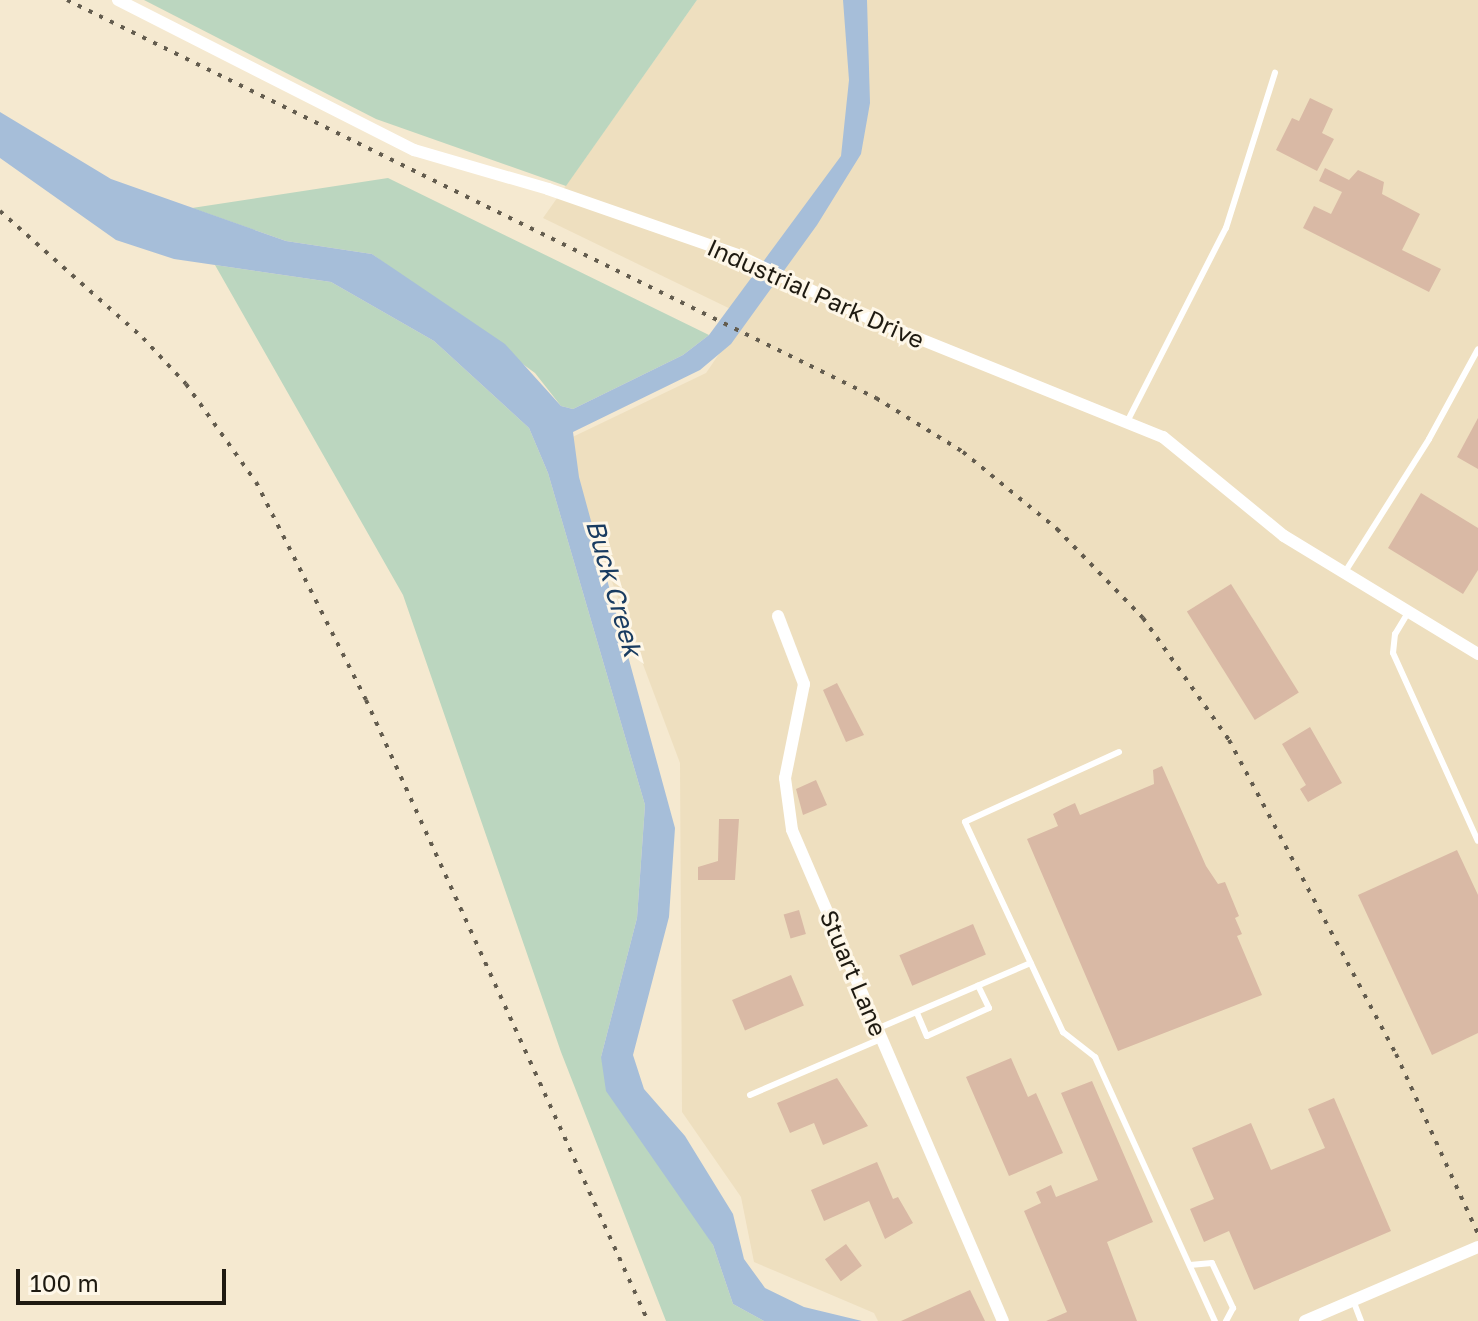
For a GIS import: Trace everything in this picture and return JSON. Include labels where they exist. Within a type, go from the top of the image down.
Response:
[{"type":"street","name":"Industrial Park Drive","points":[[118,0],[414,150],[548,189],[737,255],[788,280],[1163,437],[1262,520],[1478,654]]},
{"type":"street","name":"Stuart Lane","points":[[778,616],[804,684],[785,778],[787,813],[1003,1321]]},
{"type":"street","points":[[1305,1321],[1478,1247]]},
{"type":"lane","points":[[1127,422],[1226,228],[1275,73]]},
{"type":"lane","points":[[1345,572],[1429,439],[1478,349]]},
{"type":"lane","points":[[1409,611],[1395,634],[1393,653],[1478,841]]},
{"type":"lane","points":[[1119,752],[965,822],[1063,1032],[1095,1057],[1215,1321]]},
{"type":"lane","points":[[750,1095],[917,1013],[1031,963]]},
{"type":"lane","points":[[917,1013],[927,1036],[940,1031],[989,1008],[978,985]]},
{"type":"lane","points":[[1190,1265],[1212,1263],[1233,1308],[1226,1321]]},
{"type":"lane","points":[[1353,1300],[1361,1321]]},
{"type":"shaded area","points":[[697,0],[1478,0],[1478,1321],[878,1321],[874,1313],[754,1262],[741,1197],[682,1112],[680,763],[560,443],[706,373],[745,316],[543,218]]},
{"type":"green space","points":[[144,0],[697,0],[566,186],[376,119]]},
{"type":"green space","points":[[388,178],[709,335],[683,355],[573,409],[561,406],[535,373],[372,254],[286,241],[192,208]]},
{"type":"green space","points":[[215,265],[331,282],[434,341],[529,428],[548,473],[645,805],[637,918],[601,1057],[713,1245],[733,1304],[764,1321],[666,1321],[561,1052],[403,595]]},
{"type":"water","points":[[843,0],[867,0],[870,103],[861,154],[817,225],[731,344],[700,370],[573,432],[579,477],[675,828],[669,917],[633,1055],[644,1089],[685,1136],[733,1214],[744,1259],[765,1288],[804,1307],[862,1321],[764,1321],[733,1304],[713,1245],[606,1091],[601,1057],[637,918],[645,805],[548,473],[529,428],[434,341],[331,282],[174,259],[116,240],[0,158],[0,112],[111,179],[286,241],[372,254],[505,344],[561,406],[573,409],[683,355],[709,335],[841,156],[849,80]]},
{"type":"building","points":[[1310,98],[1333,109],[1322,133],[1334,139],[1317,171],[1276,150],[1292,118],[1299,121]]},
{"type":"building","points":[[1325,168],[1349,180],[1358,170],[1384,182],[1382,194],[1420,214],[1402,250],[1441,269],[1429,292],[1303,228],[1314,206],[1331,214],[1342,192],[1319,181]]},
{"type":"building","points":[[1478,418],[1478,469],[1457,457]]},
{"type":"building","points":[[1421,493],[1478,528],[1478,570],[1463,594],[1388,548]]},
{"type":"building","points":[[1231,584],[1299,693],[1255,720],[1187,612]]},
{"type":"building","points":[[837,683],[864,735],[846,742],[823,690]]},
{"type":"building","points":[[1310,727],[1342,783],[1308,802],[1300,789],[1306,785],[1282,744]]},
{"type":"building","points":[[1162,766],[1206,866],[1218,884],[1225,882],[1239,916],[1235,918],[1242,934],[1237,936],[1262,995],[1118,1051],[1027,839],[1058,826],[1053,814],[1075,803],[1080,815],[1154,784],[1153,770]]},
{"type":"building","points":[[816,780],[827,805],[803,815],[796,789]]},
{"type":"building","points":[[719,819],[739,819],[735,880],[698,880],[698,867],[718,861]]},
{"type":"building","points":[[1457,850],[1478,895],[1478,1033],[1432,1055],[1358,895]]},
{"type":"building","points":[[799,910],[806,934],[791,938],[784,914]]},
{"type":"building","points":[[973,924],[986,954],[912,986],[899,955]]},
{"type":"building","points":[[791,975],[804,1005],[745,1030],[732,1000]]},
{"type":"building","points":[[1011,1058],[1028,1097],[1036,1093],[1063,1153],[1009,1176],[966,1077]]},
{"type":"building","points":[[837,1078],[868,1126],[823,1145],[814,1123],[790,1133],[777,1103]]},
{"type":"building","points":[[1092,1081],[1153,1222],[1107,1242],[1137,1321],[1046,1321],[1067,1312],[1024,1211],[1041,1203],[1036,1192],[1051,1185],[1056,1197],[1098,1180],[1061,1093]]},
{"type":"building","points":[[1334,1098],[1391,1231],[1254,1290],[1229,1231],[1204,1242],[1190,1209],[1214,1199],[1192,1148],[1251,1123],[1271,1170],[1325,1148],[1308,1109]]},
{"type":"building","points":[[877,1162],[893,1199],[898,1197],[913,1223],[885,1239],[869,1201],[824,1221],[811,1190]]},
{"type":"building","points":[[846,1244],[862,1266],[841,1281],[825,1259]]},
{"type":"building","points":[[970,1290],[985,1321],[901,1321]]},
{"type":"railway","points":[[67,0],[876,398],[963,452],[1057,529],[1143,618],[1229,740],[1396,1054],[1478,1234]]},
{"type":"railway","points":[[0,211],[143,338],[186,384],[256,482],[366,700],[648,1321]]},
{"type":"water label","name":"Buck Creek","points":[[614,588]]}]
